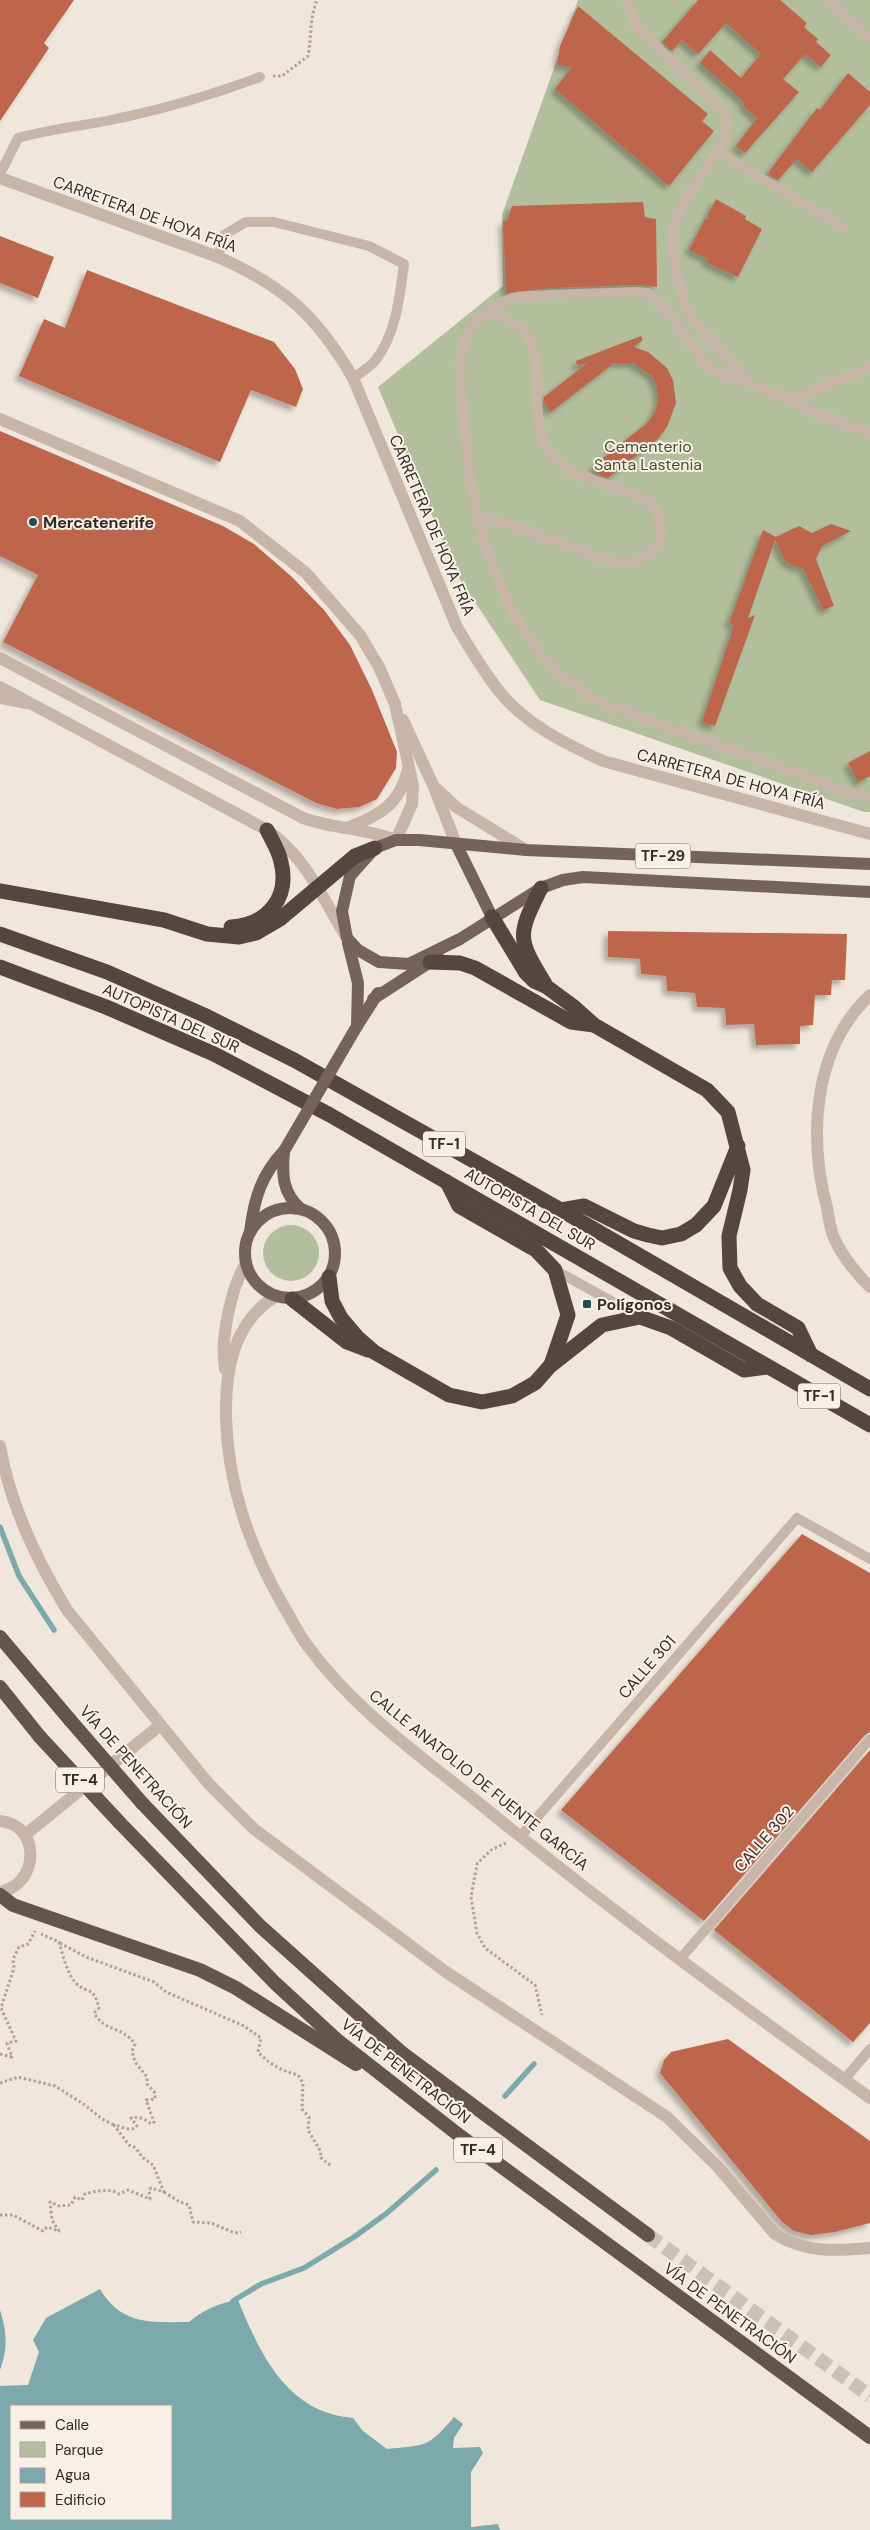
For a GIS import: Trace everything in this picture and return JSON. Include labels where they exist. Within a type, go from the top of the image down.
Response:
[{"type":"highway","points":[[0,891],[180,923],[195,922],[242,927],[263,918],[272,910],[281,892],[283,869],[279,853],[267,830]]},
{"type":"highway","points":[[180,923],[192,930],[229,937],[248,935],[266,929],[360,852],[375,848]]},
{"type":"highway","points":[[541,888],[525,920],[523,935],[525,950],[547,987]]},
{"type":"highway","points":[[492,917],[526,973],[534,981],[547,987],[594,1025],[707,1090],[728,1112],[743,1170],[729,1236],[730,1268],[740,1286],[757,1304],[798,1328],[811,1355]]},
{"type":"highway","name":"AUTOPISTA DEL SUR","points":[[0,934],[107,972],[204,1015],[294,1060],[561,1210],[870,1389]]},
{"type":"highway","points":[[430,962],[460,964],[475,968],[571,1022],[594,1025]]},
{"type":"highway","name":"AUTOPISTA DEL SUR","points":[[0,967],[106,1007],[214,1054],[330,1115],[870,1425]]},
{"type":"highway","points":[[561,1210],[584,1206],[634,1231],[662,1238],[681,1234],[696,1225],[714,1206],[738,1146]]},
{"type":"highway","points":[[447,1182],[460,1206],[536,1250],[555,1270],[568,1316],[550,1366]]},
{"type":"highway","points":[[328,1277],[332,1301],[341,1318],[358,1338],[374,1352]]},
{"type":"highway","points":[[292,1299],[347,1342],[374,1352],[449,1395],[482,1402],[512,1396],[535,1383],[550,1366],[602,1325],[640,1318],[671,1328],[744,1370],[768,1367]]},
{"type":"highway","name":"VÍA DE PENETRACIÓN","points":[[0,1637],[142,1802],[260,1926],[402,2053],[648,2235]]},
{"type":"highway","name":"VÍA DE PENETRACIÓN","points":[[0,1687],[40,1737],[120,1824],[275,1983],[337,2040],[419,2105],[870,2437]]},
{"type":"highway","points":[[0,1893],[13,1905],[200,1970],[236,1988],[419,2105]]},
{"type":"main road","name":"TF-29","points":[[870,864],[526,850],[396,840],[375,848],[350,876],[342,911],[346,938],[358,950],[379,962],[409,964],[460,939],[492,917],[541,888],[563,880],[583,877],[870,892]]},
{"type":"main road","points":[[456,844],[492,917]]},
{"type":"main road","points":[[346,938],[358,983],[357,1026]]},
{"type":"main road","points":[[373,999],[448,951],[460,939]]},
{"type":"main road","points":[[250,1232],[259,1220],[272,1211],[286,1208],[301,1209],[314,1214],[325,1224],[332,1236],[336,1250],[334,1264],[328,1277],[319,1288],[307,1296],[292,1299],[276,1296],[262,1289],[252,1278],[246,1263],[246,1247],[250,1232],[253,1203],[261,1182],[270,1167],[284,1151],[373,999],[409,964]]},
{"type":"main road","points":[[284,1151],[283,1177],[286,1189],[291,1201],[301,1209]]},
{"type":"street","name":"CARRETERA DE HOYA FRÍA","points":[[0,176],[218,257],[253,273],[282,292],[310,316],[333,344],[353,378],[457,627],[476,660],[500,693],[526,717],[562,741],[603,761],[870,834]]},
{"type":"street","points":[[0,418],[240,521],[306,573],[360,635],[379,667],[434,786],[456,844]]},
{"type":"street","points":[[4,661],[302,818],[376,832],[396,840],[412,804],[414,786],[395,704]]},
{"type":"street","points":[[0,687],[267,830],[295,853],[318,887],[346,938]]},
{"type":"street","points":[[0,698],[28,703]]},
{"type":"street","points":[[349,827],[373,818],[396,798],[404,786],[410,765]]},
{"type":"street","points":[[434,786],[456,807],[526,850]]},
{"type":"street","points":[[870,995],[852,1012],[829,1056],[818,1102],[816,1152],[822,1193],[834,1238],[854,1270],[870,1287]]},
{"type":"street","name":"CALLE ANATOLIO DE FUENTE GARCÍA","points":[[246,1263],[238,1276],[224,1350],[227,1378],[227,1437],[239,1507],[249,1538],[264,1571],[305,1643],[338,1684],[367,1712],[520,1837],[870,2098]]},
{"type":"street","name":"CALLE ANATOLIO DE FUENTE GARCÍA","points":[[227,1378],[235,1344],[246,1323],[262,1305],[276,1296]]},
{"type":"street","points":[[0,1446],[7,1481],[18,1514],[50,1582],[85,1635],[159,1726],[231,1808],[280,1850],[446,1972],[667,2117],[718,2167],[775,2234],[786,2241],[817,2250],[870,2248]]},
{"type":"street","points":[[25,1835],[159,1726]]},
{"type":"street","points":[[0,1821],[16,1827],[25,1835],[32,1856],[30,1867],[18,1885],[0,1893]]},
{"type":"lane","points":[[628,0],[636,27],[725,112],[728,125],[725,139],[680,210],[673,230],[673,249],[679,285],[694,318],[751,384]]},
{"type":"lane","points":[[828,0],[870,38]]},
{"type":"lane","points":[[0,176],[18,138],[45,130],[120,118],[203,98],[260,76]]},
{"type":"lane","points":[[716,152],[844,227]]},
{"type":"lane","points":[[218,257],[224,235],[246,222],[274,222],[369,246],[404,264],[399,299],[388,337],[375,361],[353,378]]},
{"type":"lane","points":[[870,433],[816,414],[788,399],[751,384],[712,371],[656,300],[648,293],[518,297],[499,304],[488,312],[472,327],[464,338],[460,362],[465,444],[478,522],[486,548],[518,620],[552,666],[588,696],[851,793],[870,797]]},
{"type":"lane","points":[[478,522],[490,519],[502,522],[615,562],[630,564],[644,559],[653,551],[662,533],[657,510],[647,500],[563,466],[546,448],[540,435],[534,354],[530,340],[524,331],[513,323],[488,312]]},
{"type":"lane","points":[[788,399],[810,393],[870,366]]},
{"type":"lane","points":[[555,1270],[640,1318]]},
{"type":"lane","name":"CALLE 301","points":[[520,1837],[797,1518],[870,1559]]},
{"type":"lane","name":"CALLE 302","points":[[681,1958],[870,1739]]},
{"type":"lane","points":[[844,2080],[870,2049]]},
{"type":"path","points":[[260,76],[282,76],[308,56],[312,34],[309,22],[317,0]]},
{"type":"path","points":[[520,1837],[492,1850],[477,1864],[471,1897],[477,1933],[485,1948],[535,1985],[540,2000],[545,2037]]},
{"type":"path","points":[[0,2054],[12,2057],[7,2043],[16,2041],[1,2008],[14,1968],[13,1959],[19,1947],[28,1944],[35,1931],[37,1914]]},
{"type":"path","points":[[35,1931],[86,1957],[154,1982],[166,1992],[244,2026],[261,2038],[258,2052],[283,2071],[298,2075],[303,2083],[302,2110],[309,2117],[308,2130],[321,2152],[320,2157],[331,2166]]},
{"type":"path","points":[[0,2083],[18,2077],[55,2086],[85,2105],[102,2120],[128,2130],[134,2129],[136,2126],[131,2118],[144,2119],[151,2124],[154,2122],[146,2100],[155,2099],[155,2093],[147,2084],[147,2077],[135,2062],[132,2051],[135,2044],[121,2030],[105,2026],[97,2018],[94,2013],[99,2008],[96,1997],[89,1989],[76,1984],[66,1965],[59,1942]]},
{"type":"path","points":[[114,2125],[129,2144],[136,2148],[153,2165],[164,2192]]},
{"type":"path","points":[[1,2214],[13,2215],[43,2231],[47,2228],[59,2231],[52,2220],[50,2202],[59,2206],[71,2205],[75,2197],[82,2200],[85,2194],[98,2190],[115,2190],[119,2194],[128,2190],[150,2199],[149,2190],[151,2188],[164,2192],[180,2202],[190,2205],[193,2222],[211,2223],[235,2233],[241,2232]]},
{"type":"green space","name":"Cementerio Santa Lastenia","points":[[578,0],[870,0],[870,812],[864,812],[540,700],[457,575],[378,387],[503,286],[502,215]]},
{"type":"green space","points":[[286,1225],[296,1225],[311,1233],[317,1242],[319,1253],[317,1264],[311,1273],[296,1281],[286,1281],[275,1276],[268,1269],[263,1258],[263,1248],[268,1237],[275,1230]]},
{"type":"water","points":[[100,2289],[118,2310],[128,2316],[162,2322],[189,2322],[212,2308],[238,2300],[256,2341],[267,2360],[293,2393],[310,2405],[330,2414],[353,2418],[363,2431],[387,2449],[410,2447],[432,2440],[454,2417],[463,2424],[454,2438],[453,2448],[480,2447],[483,2453],[471,2472],[471,2527],[498,2524],[500,2530],[0,2530],[0,2386],[28,2385],[39,2352],[33,2340],[46,2318]]},
{"type":"water","points":[[0,2310],[6,2340],[0,2370]]},
{"type":"building","points":[[0,0],[74,0],[44,43],[49,48],[0,121]]},
{"type":"building","points":[[698,0],[780,0],[807,23],[804,27],[818,39],[816,42],[831,55],[821,67],[805,54],[783,79],[799,92],[745,153],[736,146],[757,118],[743,106],[745,103],[700,63],[710,50],[741,78],[761,54],[726,23],[698,54],[682,40],[672,51],[662,42]]},
{"type":"building","points":[[578,6],[708,114],[702,121],[714,131],[669,186],[555,89],[572,67],[557,65],[560,46]]},
{"type":"building","points":[[848,73],[870,92],[870,105],[812,172],[797,159],[778,180],[772,177],[768,173],[817,108],[820,110]]},
{"type":"building","points":[[716,199],[746,216],[745,219],[762,229],[738,277],[706,262],[708,259],[689,250],[705,219],[710,219],[707,216]]},
{"type":"building","points":[[643,202],[645,217],[656,219],[657,287],[638,285],[551,288],[506,293],[503,221],[507,221],[512,206]]},
{"type":"building","points":[[0,236],[54,257],[38,298],[0,283]]},
{"type":"building","points":[[87,270],[274,342],[295,369],[303,389],[296,407],[251,390],[220,462],[19,376],[44,319],[65,328]]},
{"type":"building","points":[[641,336],[643,340],[634,347],[648,352],[667,368],[673,380],[676,403],[667,427],[658,439],[608,478],[600,475],[593,466],[647,423],[655,412],[658,401],[657,388],[652,376],[633,363],[614,363],[551,412],[544,403],[544,397],[586,364],[577,365],[576,361]]},
{"type":"building","points":[[0,431],[223,526],[254,544],[292,577],[324,610],[350,645],[372,690],[397,752],[396,768],[377,799],[359,807],[337,809],[316,803],[3,642],[38,575],[0,556]]},
{"type":"building","points":[[831,524],[851,531],[822,546],[816,559],[834,606],[823,610],[803,568],[785,561],[775,540],[748,618],[755,615],[715,726],[702,722],[734,625],[729,623],[763,530],[776,537],[799,526],[812,533]]},
{"type":"building","points":[[870,751],[870,776],[858,782],[848,763]]},
{"type":"building","points":[[608,931],[847,934],[845,980],[832,980],[831,995],[815,995],[813,1025],[800,1026],[800,1044],[756,1045],[754,1024],[726,1025],[725,1008],[697,1007],[695,993],[667,991],[666,976],[641,974],[640,959],[608,957]]},
{"type":"building","points":[[802,1534],[870,1573],[870,1732],[865,1735],[704,1921],[561,1810]]},
{"type":"building","points":[[870,1750],[870,2023],[853,2042],[714,1930]]},
{"type":"building","points":[[728,2039],[870,2141],[870,2223],[835,2232],[811,2235],[794,2231],[782,2222],[660,2073],[664,2060],[671,2052]]},
{"type":"waterway","points":[[0,1527],[19,1576],[54,1630]]},
{"type":"waterway","points":[[505,2096],[534,2064]]},
{"type":"waterway","points":[[233,2301],[261,2284],[304,2268],[354,2237],[387,2213],[436,2170]]},
{"type":"tunnel","points":[[648,2235],[870,2396]]},
{"type":"place","name":"Mercatenerife","points":[[33,522]]},
{"type":"place","name":"Polígonos","points":[[587,1304]]}]
